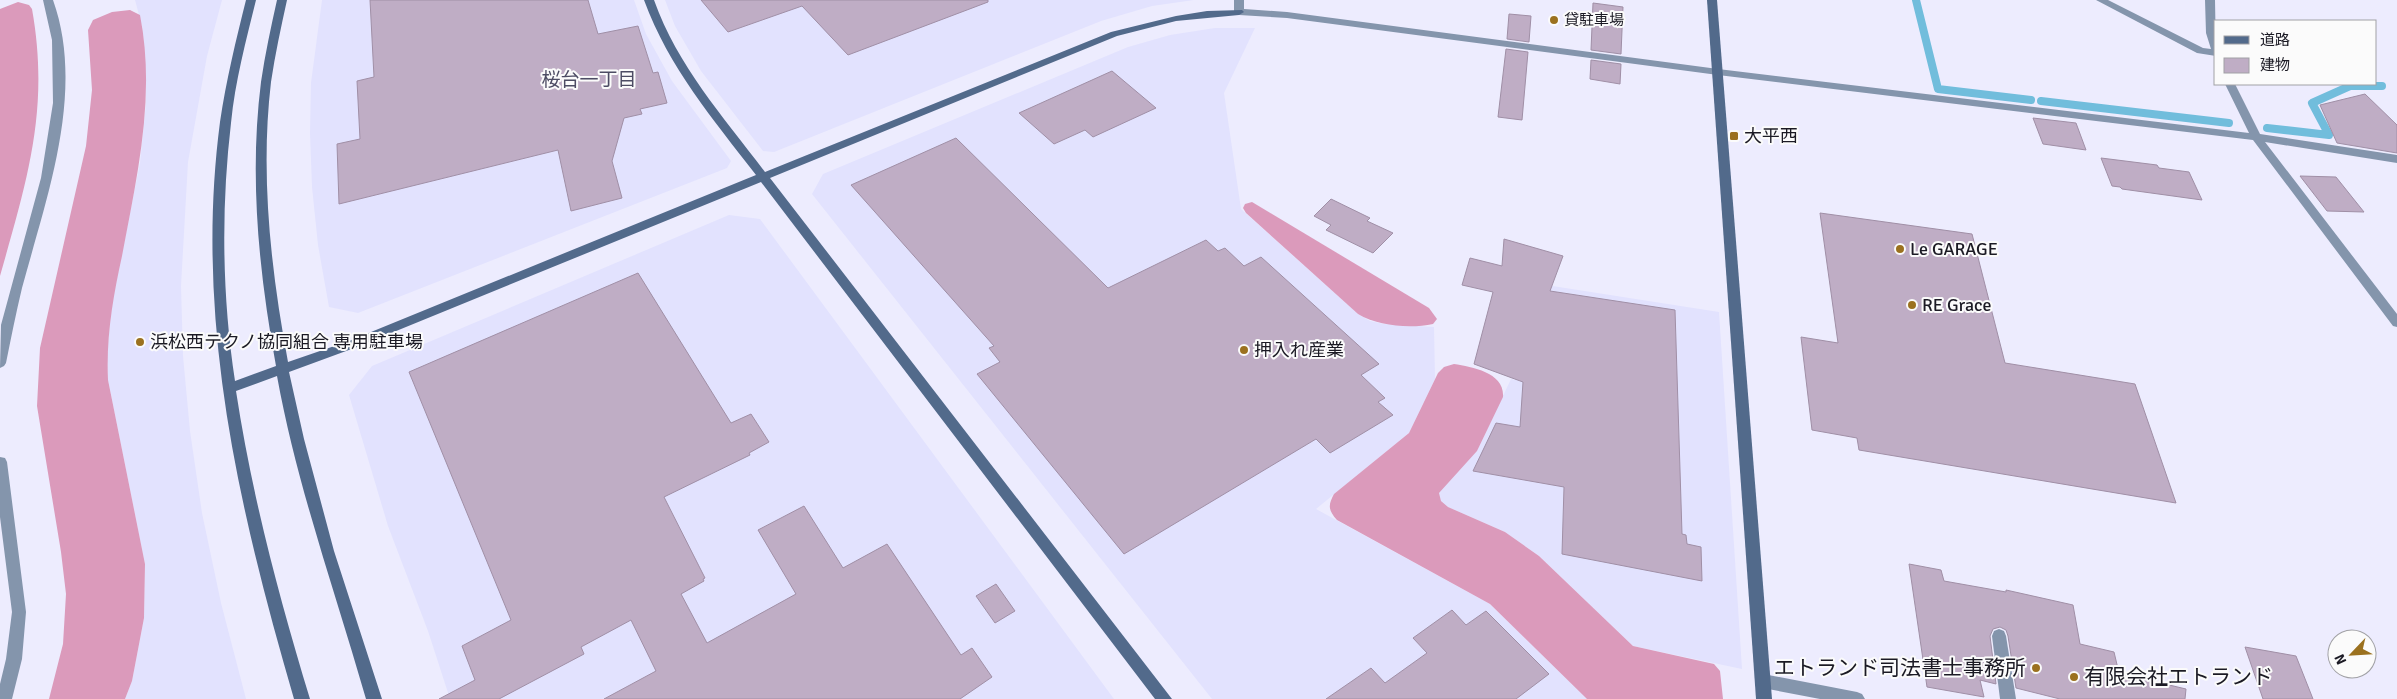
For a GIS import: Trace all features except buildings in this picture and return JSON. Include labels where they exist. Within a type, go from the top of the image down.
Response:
[{"type":"street","points":[[0,363],[45,184],[56,125],[58,50],[48,0]]},
{"type":"street","points":[[251,0],[239,50],[223,154],[220,212],[220,274],[230,388],[247,495],[268,581],[302,699]]},
{"type":"street","points":[[282,0],[265,92],[262,172],[266,261],[274,326],[304,472],[374,699]]},
{"type":"street","points":[[650,0],[660,30],[686,76],[1164,699]]},
{"type":"street","points":[[1239,0],[1239,12]]},
{"type":"street","points":[[1712,0],[1764,699]]},
{"type":"street","points":[[2101,0],[2201,51],[2214,52]]},
{"type":"street","points":[[2210,0],[2211,33],[2214,44]]},
{"type":"street","points":[[230,388],[353,344],[1114,34],[1153,22],[1186,16],[1239,12],[1287,15],[1718,72],[2256,137],[2397,159]]},
{"type":"street","points":[[2230,85],[2256,137],[2397,323]]},
{"type":"street","points":[[0,462],[19,612],[14,659],[4,699]]},
{"type":"street","points":[[1999,636],[2008,699]]},
{"type":"street","points":[[1763,681],[1857,699]]},
{"type":"shaded area","name":"浜松西テクノ協同組合 専用駐車場","points":[[135,0],[222,0],[207,56],[188,162],[181,286],[183,356],[190,431],[202,513],[221,603],[246,699],[125,699],[132,681],[144,618],[145,564],[108,380],[107,355],[112,303],[140,163],[146,103],[145,51],[142,26]]},
{"type":"shaded area","points":[[322,0],[634,0],[646,34],[672,81],[731,161],[727,168],[358,313],[329,307],[318,245],[312,187],[310,133],[311,83]]},
{"type":"shaded area","points":[[665,0],[1194,0],[1152,6],[1101,21],[774,152],[763,151],[701,71],[675,26]]},
{"type":"shaded area","points":[[18,2],[29,5],[32,9],[37,46],[37,113],[27,176],[0,276],[0,9]]},
{"type":"shaded area","points":[[130,10],[140,15],[146,76],[145,106],[139,166],[111,317],[108,348],[108,380],[145,564],[144,618],[132,681],[125,699],[49,699],[63,644],[66,594],[37,406],[40,348],[86,146],[92,90],[88,30],[93,20],[112,12]]},
{"type":"shaded area","points":[[1215,28],[1255,28],[1224,93],[1241,209],[1358,314],[1370,321],[1384,324],[1434,327],[1435,379],[1409,433],[1316,509],[1490,604],[1587,699],[1212,699],[812,194],[823,174],[1128,47],[1170,35]]},
{"type":"shaded area","points":[[1252,202],[1429,308],[1437,319],[1433,324],[1404,326],[1384,324],[1358,314],[1246,213],[1243,208],[1245,204]]},
{"type":"shaded area","points":[[729,215],[760,219],[1114,699],[450,699],[428,631],[388,526],[349,395],[372,366]]},
{"type":"shaded area","points":[[1546,285],[1719,312],[1742,669],[1633,646],[1539,556],[1505,532],[1448,507],[1441,501],[1439,493],[1477,451],[1511,379],[1515,380],[1543,319]]},
{"type":"shaded area","points":[[1454,364],[1478,369],[1493,377],[1499,382],[1503,397],[1477,451],[1439,493],[1441,501],[1448,507],[1505,532],[1539,556],[1633,646],[1714,664],[1720,671],[1723,699],[1587,699],[1490,604],[1337,520],[1330,507],[1334,494],[1409,433],[1438,373],[1444,367]]},
{"type":"waterway","points":[[1916,0],[1938,89],[2031,100]]},
{"type":"waterway","points":[[2267,128],[2329,135],[2312,103],[2350,86],[2382,86]]},
{"type":"waterway","points":[[2041,101],[2229,123]]},
{"type":"place","name":"貸駐車場","points":[[1554,20]]},
{"type":"place","name":"大平西","points":[[1734,136]]},
{"type":"place","name":"Le GARAGE","points":[[1900,249]]},
{"type":"place","name":"RE Grace","points":[[1912,305]]},
{"type":"place","name":"浜松西テクノ協同組合 専用駐車場","points":[[140,342]]},
{"type":"place","name":"押入れ産業","points":[[1244,350]]},
{"type":"place","name":"エトランド司法書士事務所","points":[[2036,668]]},
{"type":"place","name":"有限会社エトランド","points":[[2074,677]]},
{"type":"district","name":"桜台一丁目","points":[[589,80]]}]
